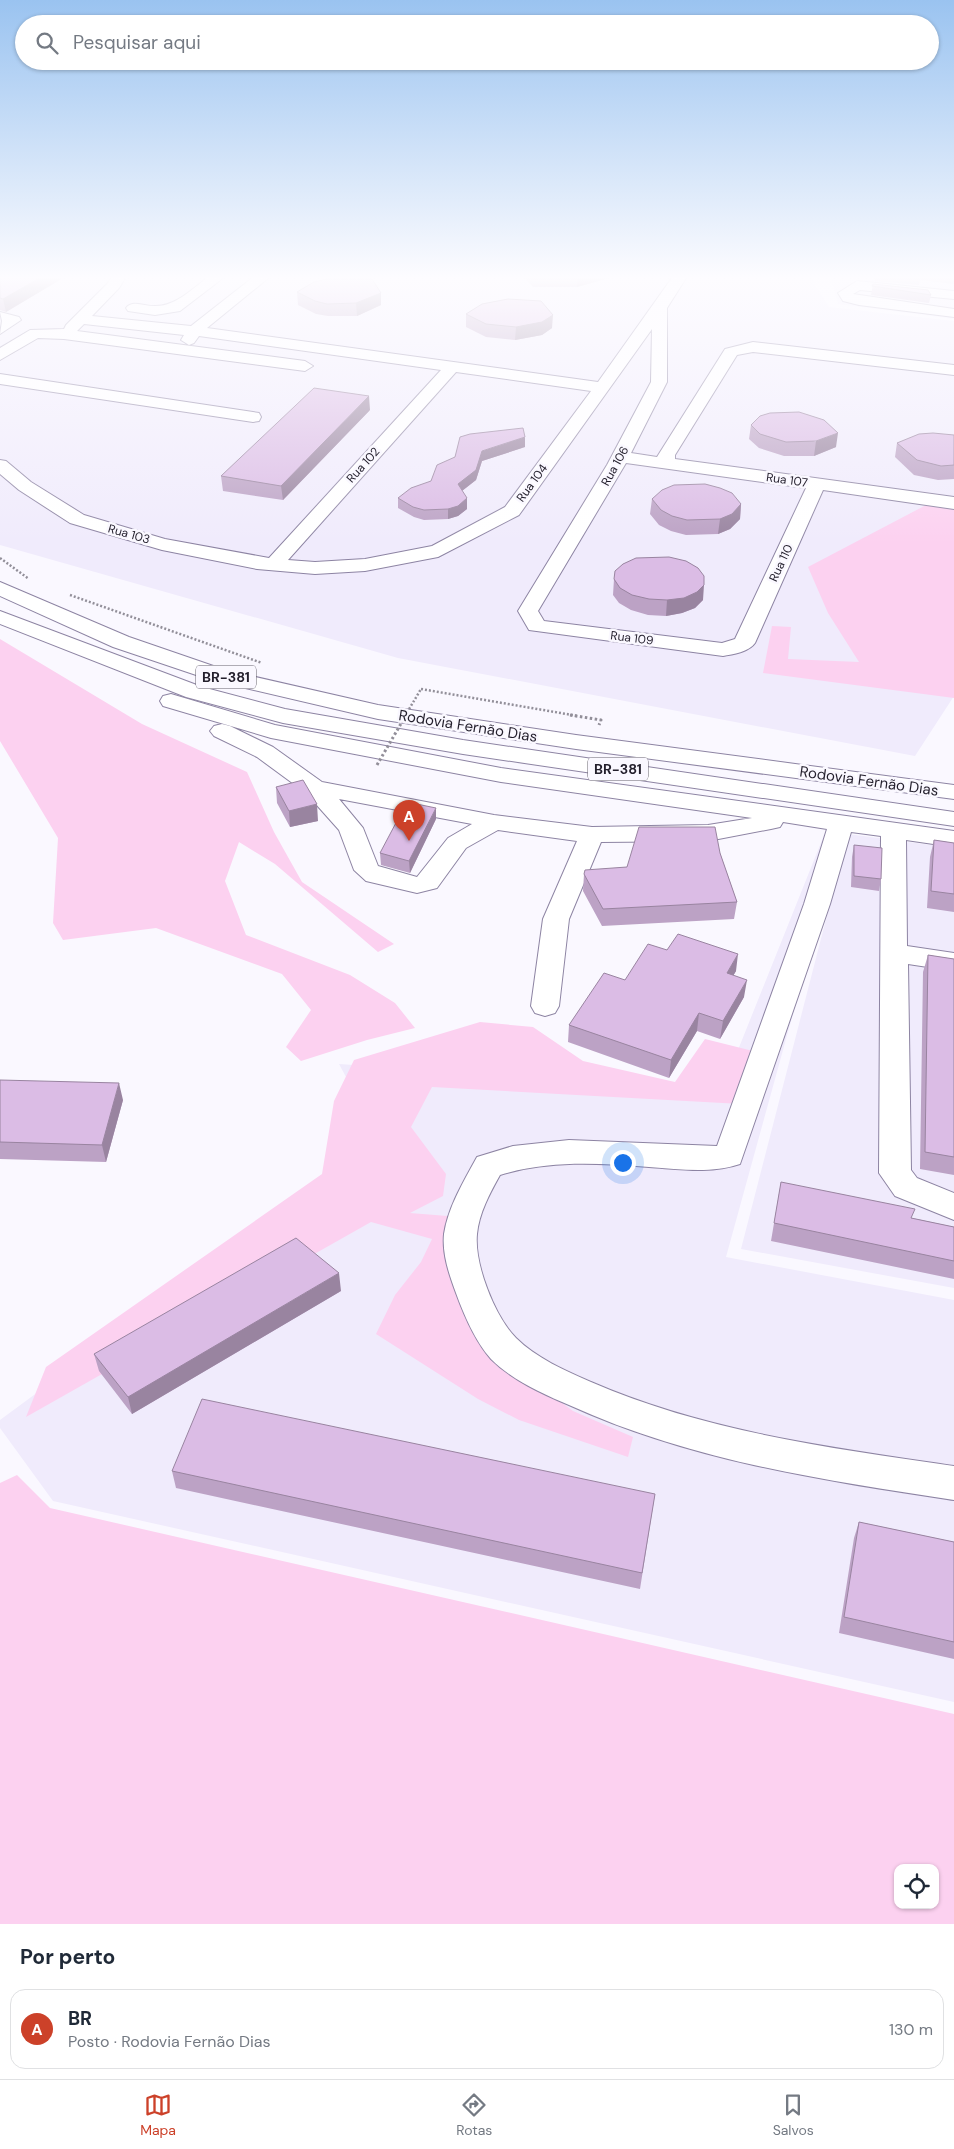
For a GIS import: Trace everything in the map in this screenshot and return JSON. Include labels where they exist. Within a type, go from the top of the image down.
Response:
[{"type":"main road","points":[[296,365],[305,366]]},
{"type":"main road","points":[[436,365],[601,387]]},
{"type":"main road","name":"Rua 104","points":[[274,564],[315,568],[365,565],[438,551],[512,511],[618,365]]},
{"type":"main road","name":"Rua 106","points":[[528,611],[621,457],[659,382],[659,365]]},
{"type":"main road","points":[[667,463],[666,455],[723,365]]},
{"type":"main road","points":[[908,365],[954,370]]},
{"type":"main road","name":"Rua 102","points":[[274,564],[452,367]]},
{"type":"main road","points":[[0,379],[253,417]]},
{"type":"main road","name":"Rua 107","points":[[621,457],[954,503]]},
{"type":"main road","name":"Rua 103","points":[[0,465],[25,486],[77,519],[162,544],[274,564]]},
{"type":"main road","name":"Rua 110","points":[[744,643],[817,484]]},
{"type":"main road","name":"Rodovia Fernão Dias","points":[[0,588],[121,642],[219,675],[320,699],[464,727],[954,792]]},
{"type":"main road","name":"Rua 109","points":[[528,611],[536,626],[723,650],[744,643]]},
{"type":"main road","name":"Rodovia Fernão Dias","points":[[0,617],[37,633],[194,692],[283,716],[464,747],[954,819]]},
{"type":"main road","name":"BR-381","points":[[37,633],[110,677],[170,701],[271,731],[414,760],[501,775],[954,840]]},
{"type":"main road","points":[[170,701],[217,728],[265,752],[315,788],[351,828],[367,870],[375,875],[417,885],[428,882],[458,843],[494,822]]},
{"type":"main road","points":[[921,787],[954,786]]},
{"type":"main road","points":[[315,788],[445,811],[494,822],[592,835],[708,833],[793,818]]},
{"type":"main road","points":[[841,824],[817,904],[729,1156],[711,1159],[568,1152],[525,1155],[501,1161],[488,1166],[465,1217],[460,1244],[483,1320],[504,1350],[537,1372],[581,1394],[634,1418],[714,1442],[954,1483]]},
{"type":"main road","points":[[902,833],[895,948],[893,1088],[895,1173],[906,1187],[954,1207]]},
{"type":"main road","points":[[545,1006],[556,919],[592,835]]},
{"type":"main road","points":[[895,948],[954,962]]},
{"type":"path","points":[[0,558],[36,583]]},
{"type":"path","points":[[63,593],[264,664]]},
{"type":"path","points":[[377,765],[420,689],[601,720]]},
{"type":"path","points":[[415,698],[424,699]]},
{"type":"path","points":[[580,722],[599,724]]},
{"type":"shaded area","points":[[0,365],[954,365],[954,696],[915,756],[398,658],[0,545]]},
{"type":"shaded area","points":[[928,504],[954,508],[954,698],[763,673],[772,626],[791,627],[788,659],[859,662],[828,613],[808,567]]},
{"type":"shaded area","points":[[0,639],[142,724],[247,772],[274,832],[302,882],[394,944],[378,952],[275,864],[239,842],[225,881],[246,935],[350,975],[395,1003],[415,1028],[367,1040],[301,1061],[286,1047],[311,1010],[282,974],[156,928],[63,940],[53,923],[58,838],[0,741]]},
{"type":"shaded area","points":[[848,834],[954,848],[954,1288],[741,1249]]},
{"type":"shaded area","points":[[824,835],[842,836],[726,1257],[954,1300],[954,1702],[53,1501],[0,1428],[0,1420],[380,1140],[339,1064],[722,1090]]},
{"type":"shaded area","points":[[480,1022],[533,1027],[583,1061],[675,1082],[705,1039],[753,1051],[741,1104],[432,1087],[411,1127],[446,1174],[443,1196],[410,1213],[460,1217],[487,1347],[573,1411],[633,1437],[628,1457],[519,1420],[478,1399],[376,1334],[395,1295],[421,1262],[432,1239],[371,1222],[26,1417],[46,1367],[322,1174],[334,1101],[354,1060]]},
{"type":"shaded area","points":[[17,1475],[50,1508],[954,1714],[954,1924],[0,1924],[0,1483]]},
{"type":"building","points":[[314,388],[369,396],[281,486],[221,476]]},
{"type":"building","points":[[799,412],[824,420],[838,433],[816,441],[786,442],[760,434],[751,425],[760,416],[770,413]]},
{"type":"building","points":[[523,428],[525,437],[482,451],[476,470],[458,484],[467,498],[458,506],[448,509],[424,510],[413,507],[398,498],[411,488],[431,481],[437,465],[455,457],[460,437],[470,434]]},
{"type":"building","points":[[919,434],[954,435],[954,465],[941,466],[917,460],[897,443]]},
{"type":"building","points":[[705,484],[732,493],[741,504],[732,514],[720,519],[687,520],[672,516],[661,510],[652,499],[662,490],[674,485]]},
{"type":"building","points":[[669,557],[686,561],[698,568],[704,576],[704,585],[697,592],[684,598],[667,600],[649,599],[632,595],[620,588],[614,579],[615,571],[623,564],[636,558]]},
{"type":"building","points":[[303,780],[317,804],[289,811],[276,787]]},
{"type":"building","points":[[407,802],[436,808],[409,861],[380,853]]},
{"type":"building","points":[[639,827],[715,827],[720,853],[737,902],[603,909],[584,874],[585,870],[627,867]]},
{"type":"building","points":[[934,840],[954,843],[954,894],[931,891]]},
{"type":"building","points":[[854,845],[882,848],[881,879],[854,876]]},
{"type":"building","points":[[678,934],[738,954],[727,973],[747,980],[723,1021],[699,1013],[671,1060],[569,1025],[604,973],[625,980],[648,944],[667,950]]},
{"type":"building","points":[[928,955],[954,959],[954,1157],[925,1152]]},
{"type":"building","points":[[0,1080],[119,1083],[102,1145],[0,1142]]},
{"type":"building","points":[[781,1182],[915,1209],[911,1218],[954,1227],[954,1261],[774,1223]]},
{"type":"building","points":[[296,1238],[339,1273],[128,1397],[94,1354]]},
{"type":"building","points":[[202,1399],[655,1494],[642,1573],[172,1471]]},
{"type":"building","points":[[859,1522],[954,1542],[954,1642],[844,1617]]},
{"type":"place","name":"BR","points":[[409,841]]}]
